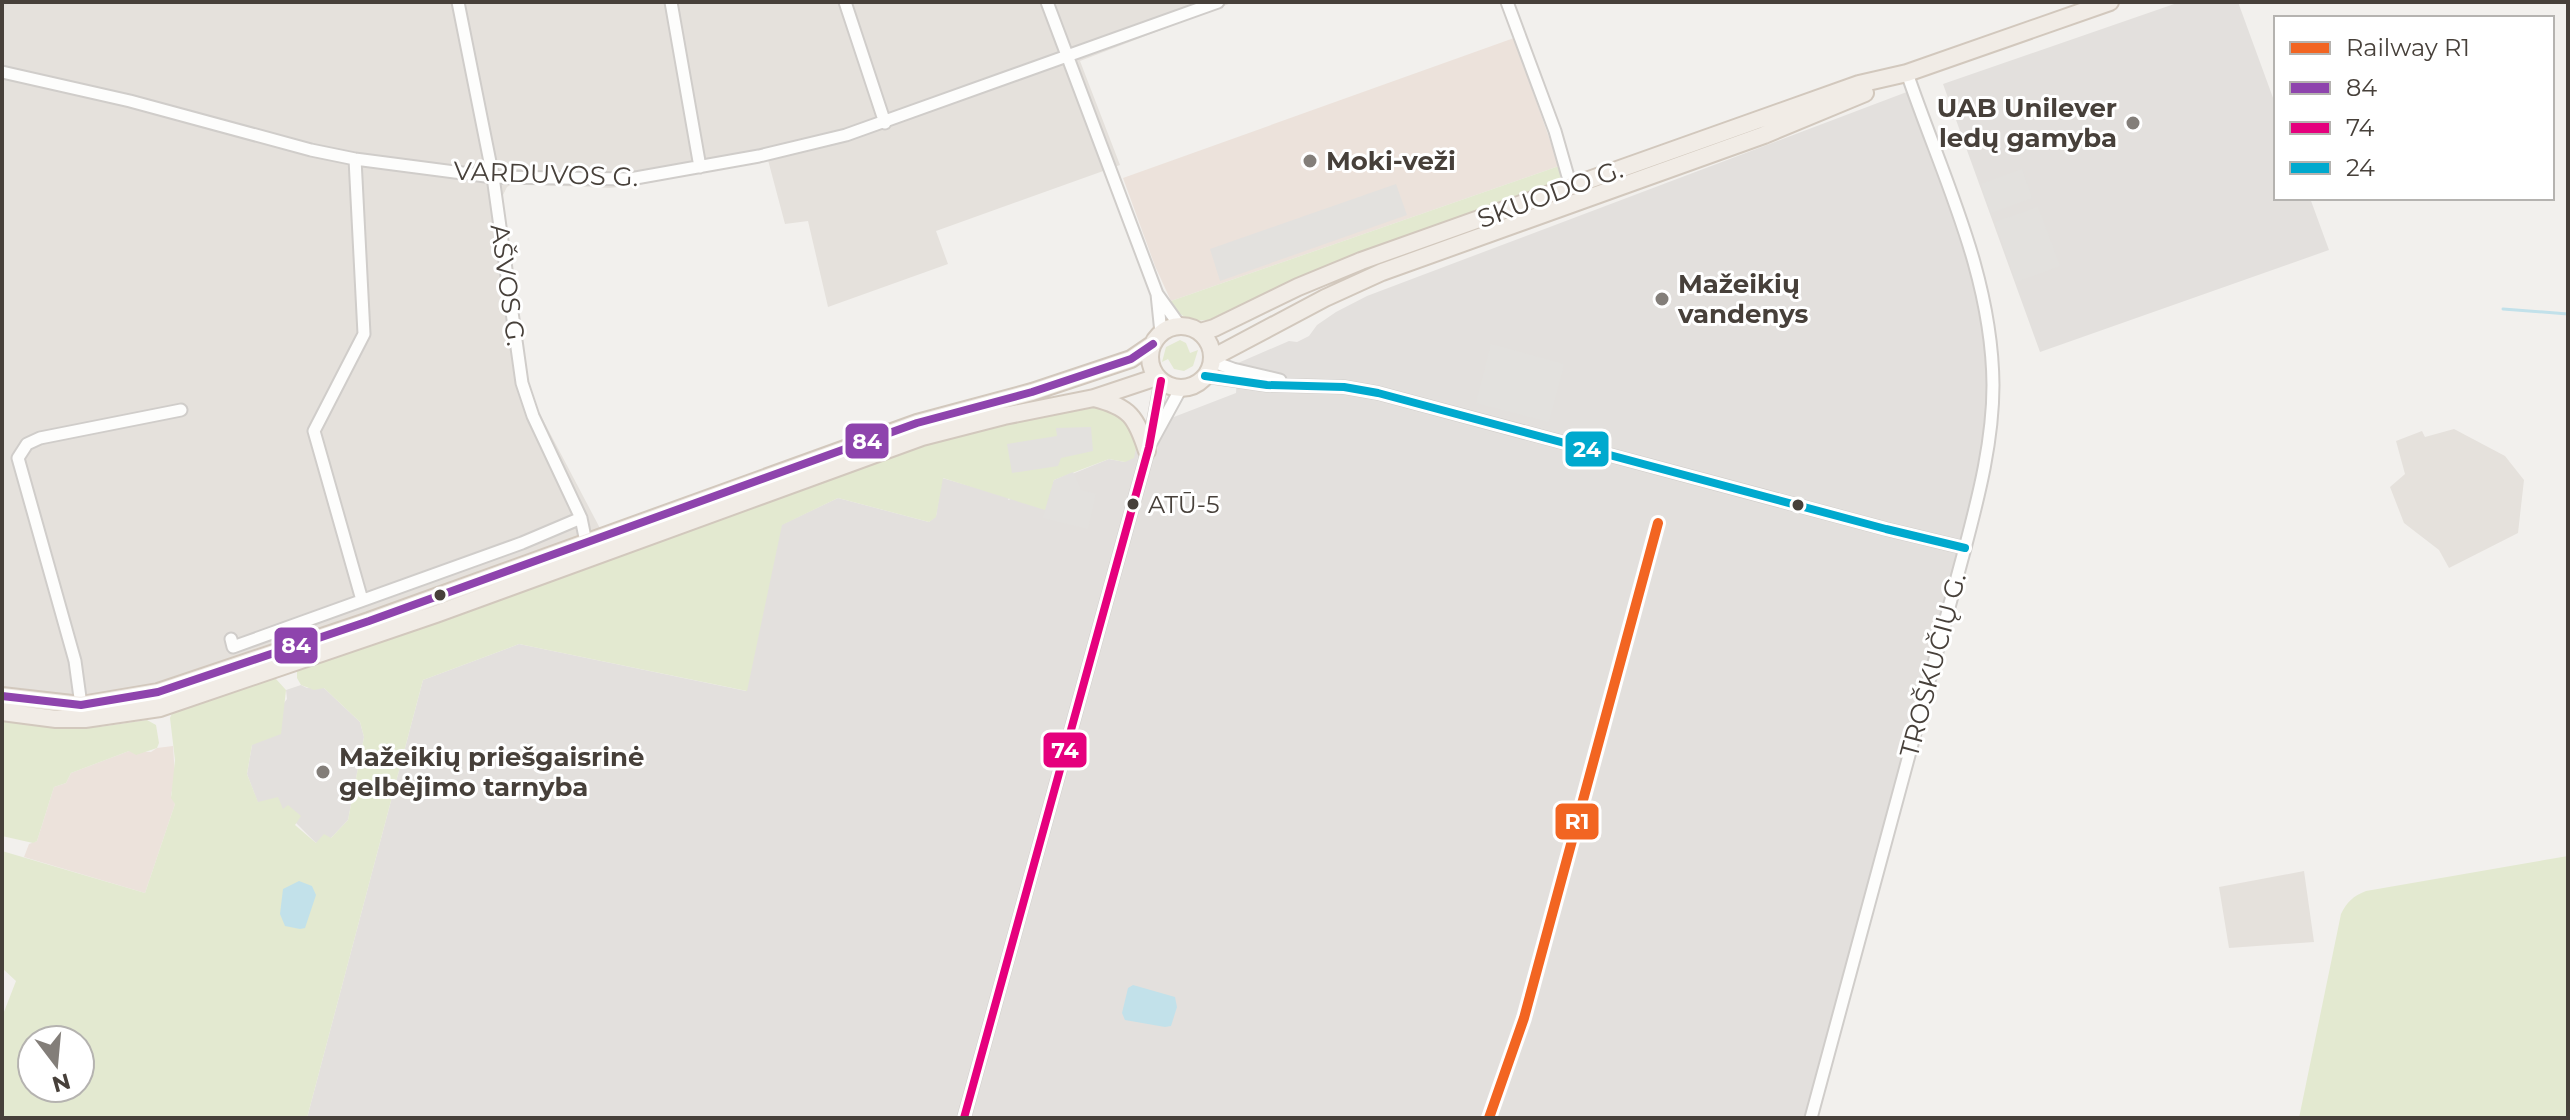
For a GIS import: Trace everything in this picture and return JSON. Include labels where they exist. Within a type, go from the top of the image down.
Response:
[{"type":"main road","name":"SKUODO G.","points":[[1209,365],[1356,282],[1764,135],[1907,73],[2110,2]]},
{"type":"main road","name":"SKUODO G.","points":[[1200,332],[1333,271],[1859,84],[1907,73]]},
{"type":"main road","points":[[2,696],[81,705],[134,698],[173,688],[588,550],[922,437],[1094,398],[1159,379],[1181,388],[1194,385],[1209,365],[1210,346],[1200,332],[1180,326],[1157,339],[1140,354],[1116,364],[1032,392],[917,423],[588,550],[436,614],[160,708],[85,719],[56,719],[2,712]]},
{"type":"main road","points":[[1157,339],[1150,358],[1159,379]]},
{"type":"main road","points":[[1094,398],[1119,406],[1134,418],[1148,449]]},
{"type":"street","name":"AŠVOS G.","points":[[458,2],[493,177],[522,383],[533,416],[581,518],[588,550]]},
{"type":"street","points":[[671,2],[700,167]]},
{"type":"street","points":[[845,2],[885,123]]},
{"type":"street","points":[[1047,2],[1157,294],[1180,326]]},
{"type":"street","name":"VARDUVOS G.","points":[[2,72],[130,101],[355,159],[493,177],[630,179],[820,141],[885,123],[1218,2]]},
{"type":"street","points":[[1507,2],[1548,111],[1571,187]]},
{"type":"street","name":"TROŠKUČIŲ G.","points":[[1811,1118],[1965,548],[1991,423],[1993,387],[1988,321],[1966,228],[1907,73]]},
{"type":"street","points":[[355,159],[364,334],[314,431],[362,600]]},
{"type":"street","points":[[1157,294],[1157,339]]},
{"type":"street","points":[[1209,365],[1267,385],[1344,387],[1378,393],[1965,548]]},
{"type":"street","points":[[964,1118],[1148,449],[1159,379]]},
{"type":"street","points":[[1148,449],[1181,388]]},
{"type":"street","points":[[81,705],[75,661],[18,458],[27,444],[40,438],[181,410]]},
{"type":"street","points":[[231,639],[233,647],[522,543],[581,518]]},
{"type":"shaded area","points":[[2,2],[1234,2],[1080,61],[1120,165],[936,231],[948,264],[828,307],[808,221],[785,224],[768,160],[610,188],[512,184],[507,187],[502,197],[526,380],[532,399],[603,534],[142,691],[83,698],[2,688]]},
{"type":"shaded area","points":[[2180,2],[2238,2],[2274,101],[2274,200],[2311,200],[2329,250],[2040,352],[1943,84]]},
{"type":"shaded area","points":[[1514,38],[1559,166],[1171,301],[1123,178]]},
{"type":"shaded area","points":[[1912,90],[1966,228],[1992,354],[1986,456],[1811,1118],[307,1118],[423,680],[519,644],[746,691],[781,525],[838,498],[929,522],[936,516],[942,478],[1009,497],[1008,500],[1109,459],[1125,462],[1135,432],[1236,393],[1238,363],[1289,341],[1297,342],[1309,336],[1317,325],[1367,296]]},
{"type":"shaded area","points":[[2022,169],[2032,198],[1991,213],[1981,184]]},
{"type":"shaded area","points":[[1396,184],[1407,215],[1220,281],[1210,249]]},
{"type":"shaded area","points":[[2038,207],[2060,266],[2016,282],[1995,222]]},
{"type":"shaded area","points":[[1491,344],[1564,364],[1549,422],[1476,403]]},
{"type":"shaded area","points":[[1091,427],[1093,451],[1061,458],[1058,466],[1012,473],[1007,444],[1057,436],[1056,428]]},
{"type":"shaded area","points":[[2454,429],[2505,456],[2524,480],[2518,533],[2449,568],[2439,550],[2404,523],[2390,487],[2405,474],[2396,441],[2422,431],[2425,437]]},
{"type":"shaded area","points":[[1073,472],[1081,490],[1096,494],[1088,529],[1043,518],[1054,480]]},
{"type":"shaded area","points":[[301,685],[324,688],[360,722],[364,737],[348,820],[331,838],[316,843],[283,810],[258,803],[247,774],[252,745],[287,699],[286,690]]},
{"type":"shaded area","points":[[173,746],[175,777],[171,795],[175,804],[145,893],[24,857],[29,844],[37,841],[54,787],[66,783],[71,773],[129,751],[151,752]]},
{"type":"shaded area","points":[[2304,871],[2314,942],[2229,948],[2219,887]]},
{"type":"green space","points":[[1559,166],[1561,179],[1552,187],[1319,269],[1208,320],[1186,317],[1177,311],[1171,301]]},
{"type":"green space","points":[[1180,340],[1186,343],[1190,353],[1198,350],[1193,366],[1184,371],[1174,369],[1168,359],[1162,362],[1166,347]]},
{"type":"green space","points":[[1104,406],[1129,420],[1137,443],[1134,458],[1125,462],[1109,459],[1054,480],[1045,510],[943,478],[936,517],[929,522],[838,498],[782,525],[747,691],[519,644],[423,680],[307,1118],[2,1118],[2,1017],[16,981],[2,968],[2,851],[145,893],[175,804],[171,798],[175,760],[172,713],[270,677],[276,679],[286,690],[281,734],[252,745],[247,774],[258,802],[278,797],[283,809],[288,805],[301,816],[295,825],[316,843],[324,834],[331,838],[348,820],[364,737],[360,722],[324,688],[314,690],[301,685],[297,669],[937,440],[1002,424]]},
{"type":"green space","points":[[147,720],[156,725],[157,748],[136,755],[129,751],[71,773],[66,783],[54,787],[37,841],[33,843],[2,836],[2,721],[64,728]]},
{"type":"green space","points":[[2568,856],[2568,1118],[2299,1118],[2341,914],[2351,900],[2366,891]]},
{"type":"water","points":[[299,881],[312,886],[316,895],[305,928],[300,929],[285,926],[280,914],[283,889]]},
{"type":"water","points":[[1133,985],[1175,997],[1177,1007],[1171,1026],[1125,1020],[1122,1013],[1128,988]]},
{"type":"waterway","points":[[2503,309],[2568,314]]},
{"type":"rail line","name":"R1","points":[[1489,1118],[1524,1018],[1658,523]]},
{"type":"transit line","name":"84","points":[[2,696],[81,705],[158,692],[369,621],[917,423],[1032,392],[1131,359],[1153,344]]},
{"type":"transit line","name":"24","points":[[1205,376],[1267,385],[1344,387],[1378,393],[1965,548]]},
{"type":"transit line","name":"74","points":[[964,1118],[1149,447],[1161,381]]},
{"type":"place","name":"UAB Unilever ledų gamyba","points":[[2133,123]]},
{"type":"place","name":"Moki-veži","points":[[1310,161]]},
{"type":"place","name":"Mažeikių vandenys","points":[[1662,299]]},
{"type":"place","name":"ATŪ-5","points":[[1133,504]]},
{"type":"place","name":"Mažeikių priešgaisrinė gelbėjimo tarnyba","points":[[323,772]]}]
